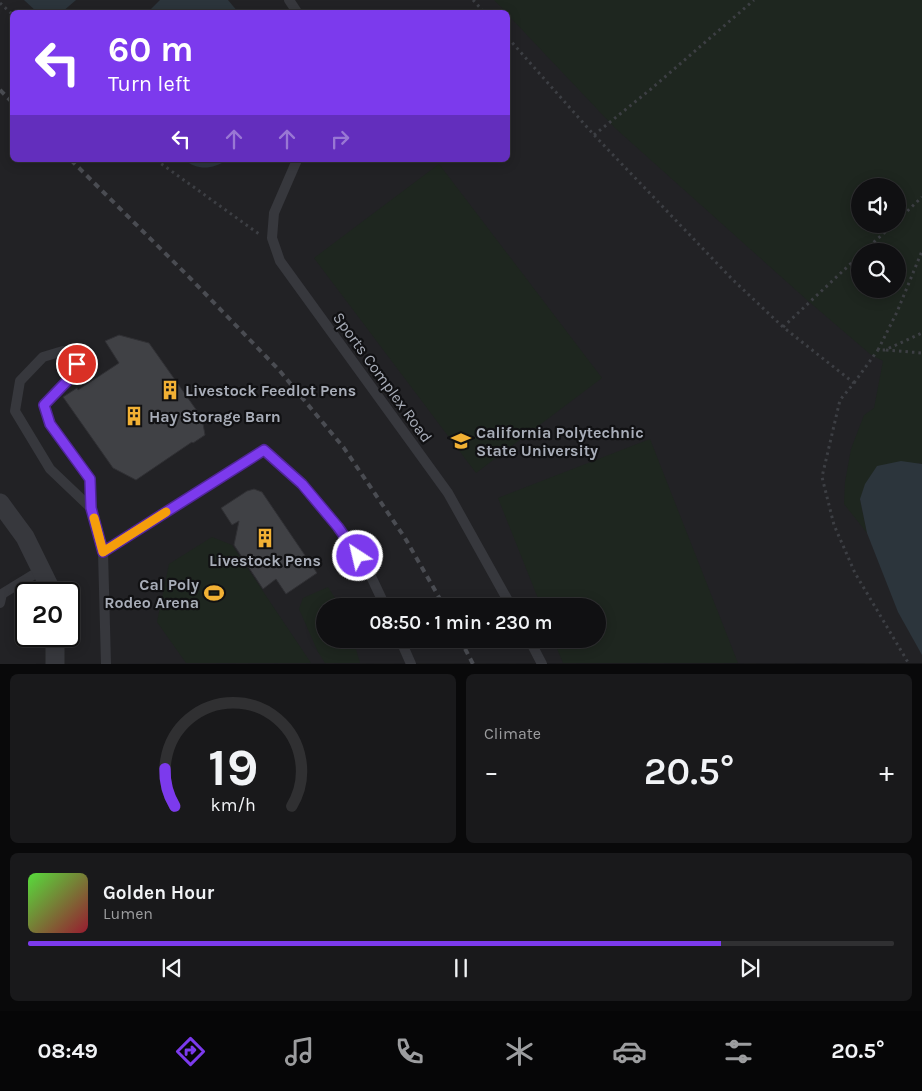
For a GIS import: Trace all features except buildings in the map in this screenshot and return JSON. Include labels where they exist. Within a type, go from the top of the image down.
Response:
[{"type":"street","points":[[0,503],[25,537],[47,582]]},
{"type":"street","points":[[55,647],[55,664]]},
{"type":"lane","name":"Sports Complex Road","points":[[296,162],[274,212],[272,238],[280,261],[448,493],[507,598]]},
{"type":"lane","points":[[91,508],[50,469],[15,411],[20,381],[43,357],[63,351],[77,364],[70,378],[44,405],[50,424],[90,479],[91,508],[103,552],[106,664]]},
{"type":"lane","points":[[103,552],[264,450],[302,484],[338,527],[368,570],[381,598]]},
{"type":"lane","points":[[0,603],[2,594],[41,570]]},
{"type":"lane","points":[[404,648],[411,664]]},
{"type":"lane","points":[[534,648],[542,664]]},
{"type":"path","points":[[473,0],[482,10]]},
{"type":"path","points":[[594,135],[651,89],[754,0]]},
{"type":"path","points":[[0,2],[10,12]]},
{"type":"path","points":[[510,40],[594,135],[732,279],[783,327],[854,383]]},
{"type":"path","points":[[159,162],[264,238],[272,238]]},
{"type":"path","points":[[906,212],[922,197]]},
{"type":"path","points":[[873,243],[884,233]]},
{"type":"path","points":[[910,664],[855,573],[834,525],[822,478],[840,400],[878,350],[897,312],[922,251]]},
{"type":"path","points":[[783,327],[851,263]]},
{"type":"path","points":[[885,350],[922,333]]},
{"type":"path","points":[[878,350],[922,353]]},
{"type":"shaded area","name":"California Polytechnic State University","points":[[0,0],[922,0],[922,663],[0,664]]},
{"type":"shaded area","points":[[24,0],[76,0],[64,10],[35,10]]},
{"type":"shaded area","points":[[160,0],[228,0],[236,10],[150,10]]},
{"type":"shaded area","points":[[494,0],[922,0],[922,464],[919,463],[860,499],[867,533],[844,504],[845,482],[851,449],[864,415],[874,408],[883,361],[870,354],[615,128],[510,17],[510,10],[504,10]]},
{"type":"shaded area","points":[[188,162],[223,162],[206,168]]},
{"type":"shaded area","points":[[439,164],[602,378],[476,473],[314,258]]},
{"type":"shaded area","points":[[650,439],[738,663],[563,663],[557,648],[606,648],[606,598],[538,598],[498,498]]},
{"type":"shaded area","points":[[901,461],[922,464],[922,655],[898,612],[867,533],[860,499],[865,484],[877,466]]},
{"type":"shaded area","name":"Cal Poly Rodeo Arena","points":[[212,537],[232,545],[311,663],[186,663],[157,622],[169,564]]},
{"type":"shaded area","points":[[328,587],[335,598],[316,598],[316,647],[299,609],[303,598]]},
{"type":"shaded area","points":[[316,648],[356,648],[360,663],[325,663]]},
{"type":"railway","points":[[0,90],[10,100]]},
{"type":"railway","points":[[73,162],[191,279],[279,370],[344,448],[405,538],[439,598]]},
{"type":"railway","points":[[465,648],[473,664]]},
{"type":"slow traffic","points":[[94,518],[103,552],[166,512]]},
{"type":"place","name":"Livestock Feedlot Pens","points":[[170,390]]},
{"type":"place","name":"Hay Storage Barn","points":[[134,416]]},
{"type":"place","name":"California Polytechnic State University","points":[[461,441]]},
{"type":"place","name":"Livestock Pens","points":[[265,538]]},
{"type":"place","name":"Cal Poly Rodeo Arena","points":[[214,593]]},
{"type":"route","points":[[77,364],[70,378],[44,405],[50,424],[90,479],[91,508],[103,552],[264,450],[302,484],[338,527],[358,556]]}]
